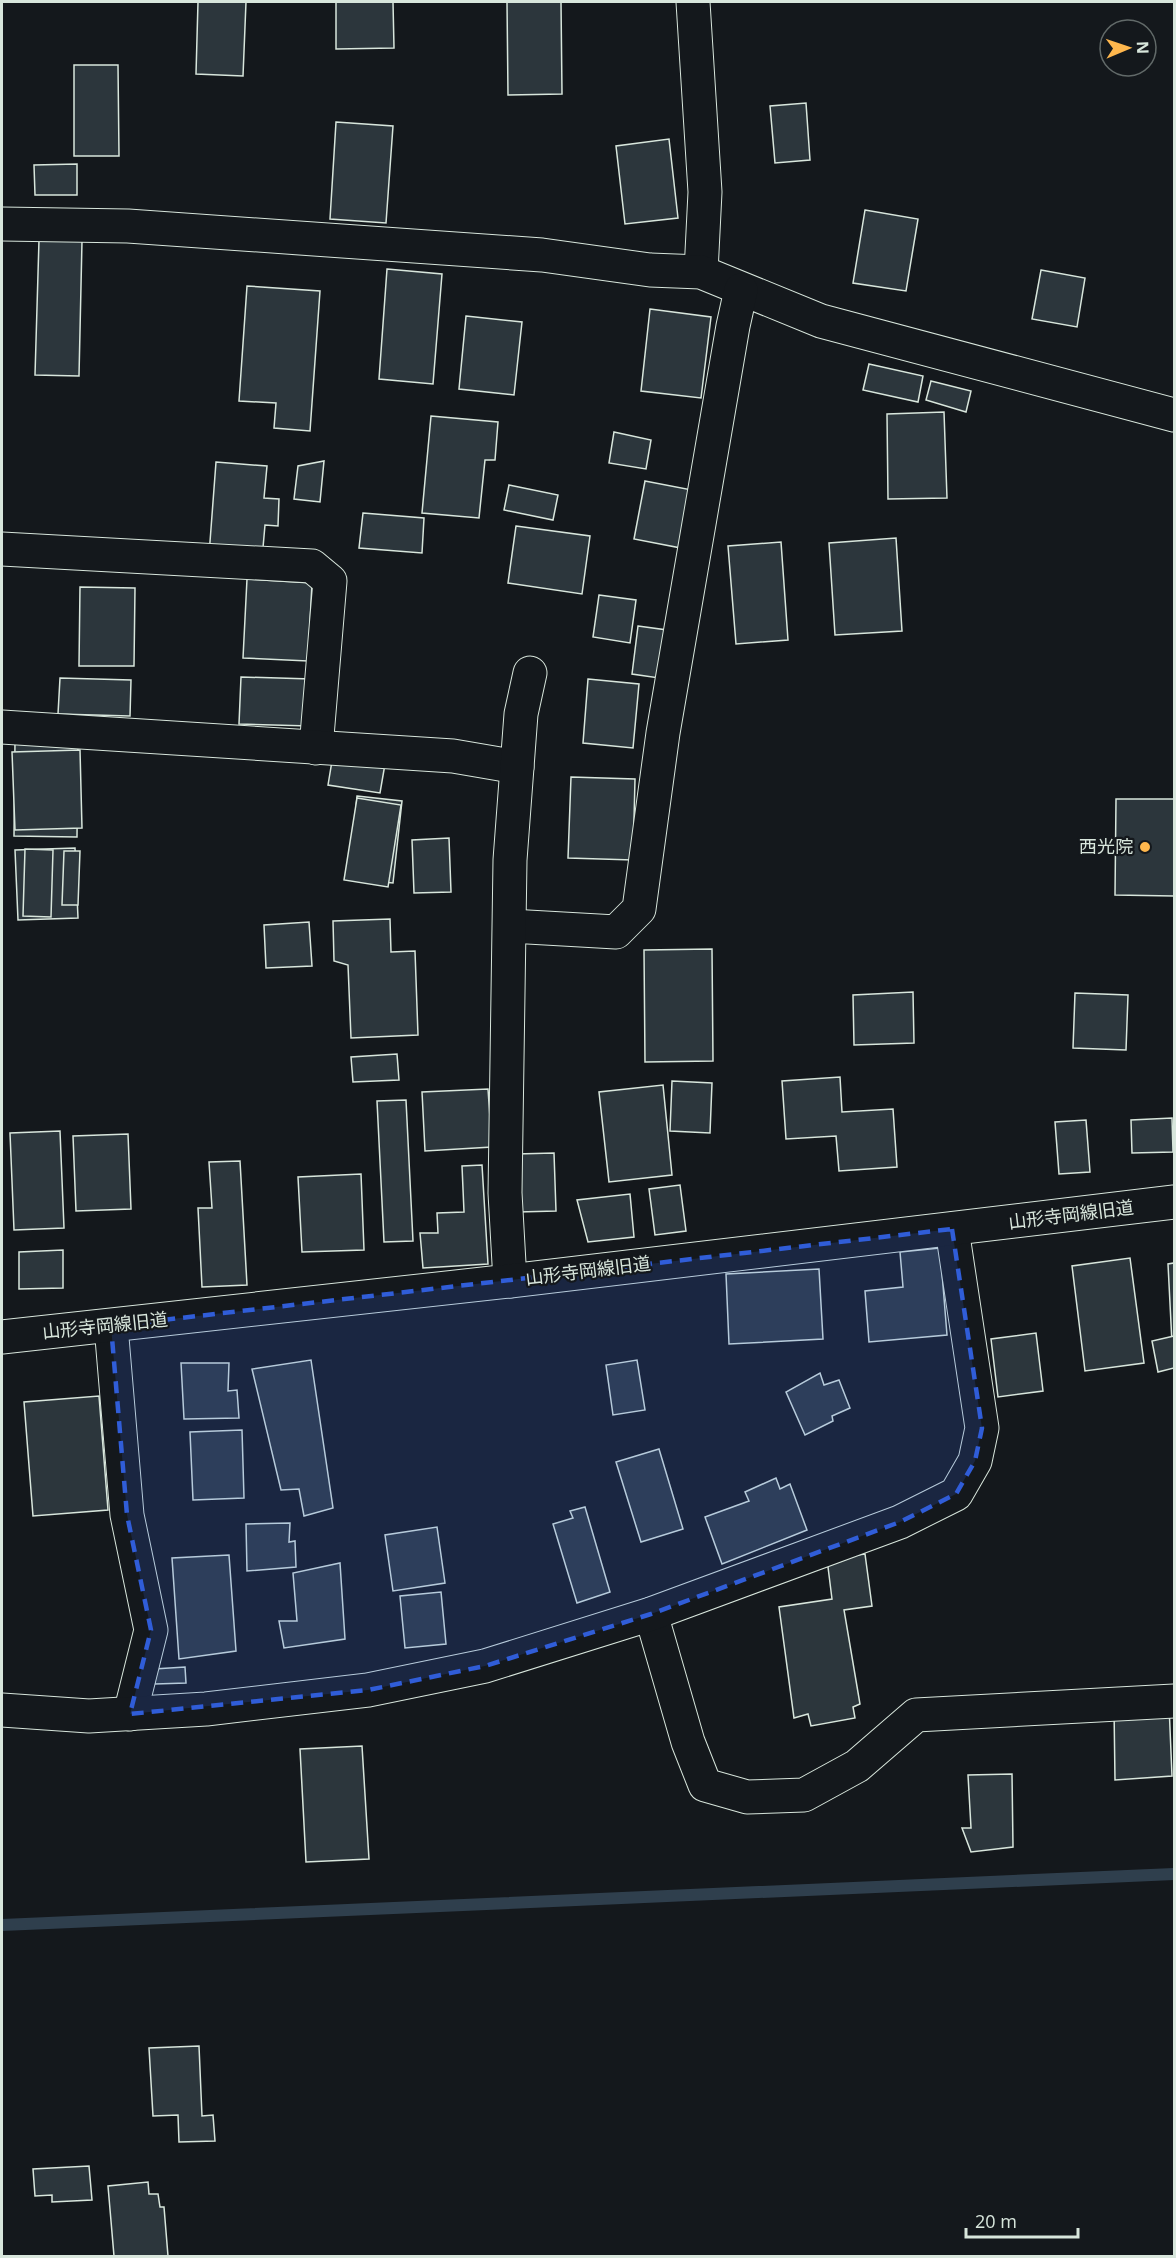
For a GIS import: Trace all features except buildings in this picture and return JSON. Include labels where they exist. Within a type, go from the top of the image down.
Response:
[{"type":"street","points":[[693,2],[705,192],[701,272]]},
{"type":"street","points":[[2,224],[176,229],[542,255],[650,270],[701,272],[820,321],[1174,415]]},
{"type":"street","points":[[510,926],[616,932],[639,909],[663,733],[741,290]]},
{"type":"street","points":[[2,549],[312,566],[330,580],[315,748]]},
{"type":"street","points":[[510,1281],[505,1193],[510,860],[520,714],[530,673]]},
{"type":"street","points":[[2,727],[453,756],[517,767]]},
{"type":"street","name":"山形寺岡線旧道","points":[[2,1337],[510,1281],[1174,1202]]},
{"type":"street","points":[[2,1710],[89,1716],[206,1709],[368,1690],[485,1666],[651,1614],[900,1522],[956,1494],[975,1461],[982,1428],[952,1229]]},
{"type":"street","points":[[111,1326],[127,1515],[152,1630],[130,1714]]},
{"type":"street","points":[[651,1614],[688,1742],[705,1785],[747,1797],[804,1795],[856,1766],[916,1714],[1174,1701]]},
{"type":"highlighted area","points":[[952,1229],[982,1428],[975,1461],[956,1494],[900,1522],[651,1614],[485,1666],[368,1690],[130,1714],[151,1630],[127,1515],[111,1326]]},
{"type":"waterway","points":[[2,1925],[1174,1874]]},
{"type":"place","name":"西光院","points":[[1145,847]]}]
